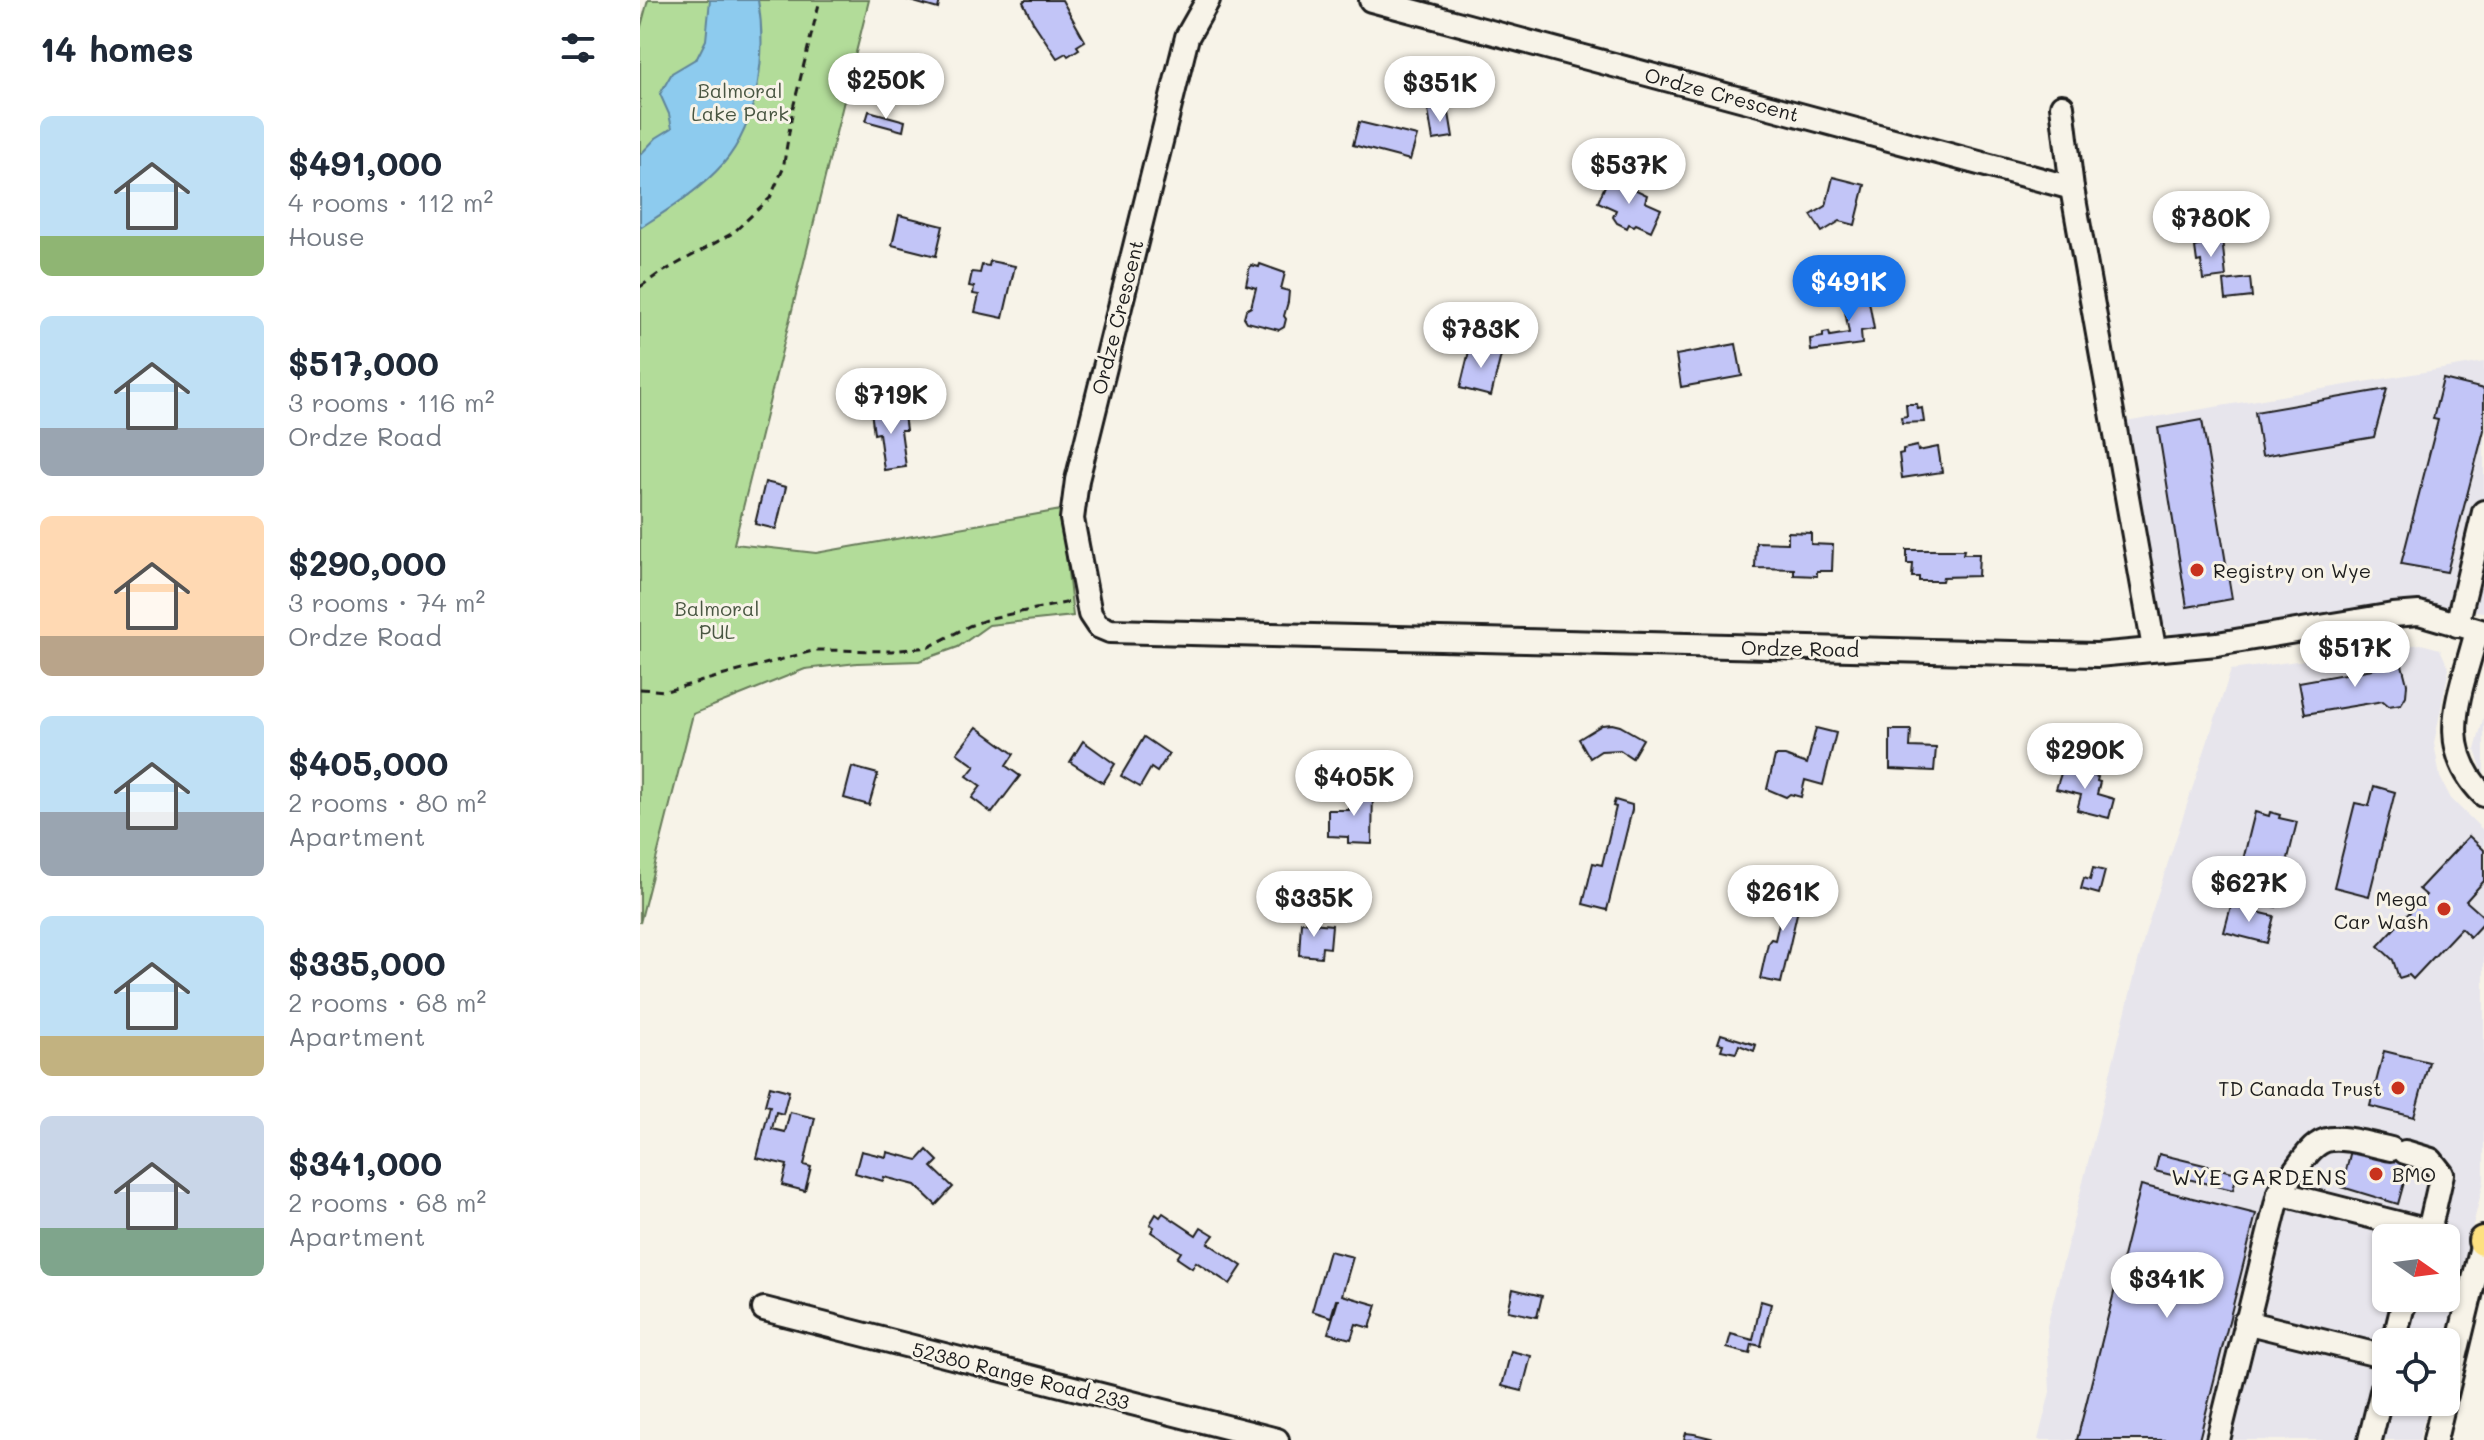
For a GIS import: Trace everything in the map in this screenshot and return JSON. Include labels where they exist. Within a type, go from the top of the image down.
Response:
[{"type":"street","name":"Ordze Crescent","points":[[1110,631],[1098,626],[1090,614],[1086,597],[1072,519],[1077,480],[1187,37],[1208,0]]},
{"type":"street","name":"Ordze Crescent","points":[[1371,0],[2072,188]]},
{"type":"street","points":[[2062,106],[2072,188],[2154,648]]},
{"type":"street","points":[[2484,512],[2473,629],[2454,720],[2455,743],[2462,768],[2484,795]]},
{"type":"street","name":"Ordze Road","points":[[1110,631],[2097,655],[2217,644],[2419,613],[2473,629]]},
{"type":"street","points":[[2218,1440],[2279,1193],[2314,1144],[2338,1136],[2431,1160],[2442,1174],[2431,1224]]},
{"type":"street","points":[[2279,1193],[2389,1224]]},
{"type":"street","points":[[2460,1334],[2484,1240]]},
{"type":"street","name":"52380 Range Road 233","points":[[764,1309],[1277,1440]]},
{"type":"street","points":[[2245,1322],[2372,1354]]},
{"type":"street","points":[[2370,1440],[2376,1416]]},
{"type":"street","points":[[2435,1440],[2441,1416]]},
{"type":"path","points":[[640,287],[733,233],[770,198],[783,169],[793,108],[820,0]]},
{"type":"path","points":[[640,689],[666,691],[816,650],[892,651],[929,647],[991,618],[1086,597]]},
{"type":"shaded area","points":[[2484,362],[2484,612],[2445,608],[2220,637],[2176,638],[2165,627],[2157,614],[2125,422]]},
{"type":"shaded area","points":[[2421,644],[2440,649],[2449,669],[2434,743],[2440,777],[2451,799],[2484,831],[2484,1181],[2460,1278],[2460,1224],[2372,1224],[2372,1312],[2451,1312],[2447,1328],[2372,1328],[2372,1416],[2425,1416],[2419,1440],[2038,1440],[2050,1392],[2047,1326],[2146,930],[2231,670]]},
{"type":"shaded area","points":[[2484,716],[2484,776],[2475,750]]},
{"type":"green space","points":[[648,0],[869,0],[734,544],[816,553],[1061,510],[1073,616],[989,625],[958,647],[919,661],[805,669],[693,714],[640,923],[640,30]]},
{"type":"water","points":[[710,0],[758,0],[760,64],[752,107],[745,128],[723,164],[694,191],[640,228],[640,155],[656,138],[672,128],[660,94],[672,73],[697,58],[706,40]]},
{"type":"building","points":[[907,0],[940,0],[938,9]]},
{"type":"building","points":[[1062,0],[1085,41],[1077,46],[1079,49],[1057,58],[1033,22],[1023,2]]},
{"type":"building","points":[[1448,107],[1453,137],[1433,140],[1428,110]]},
{"type":"building","points":[[869,111],[905,121],[903,131],[866,121]]},
{"type":"building","points":[[1359,122],[1417,136],[1410,160],[1353,145]]},
{"type":"building","points":[[1833,177],[1865,185],[1855,225],[1840,221],[1822,232],[1811,215],[1826,206]]},
{"type":"building","points":[[1607,181],[1620,186],[1622,183],[1647,195],[1645,202],[1661,209],[1651,231],[1636,224],[1629,224],[1627,228],[1617,223],[1613,217],[1616,210],[1598,202]]},
{"type":"building","points":[[899,215],[943,226],[936,256],[892,245]]},
{"type":"building","points":[[2222,238],[2226,277],[2203,280],[2201,261],[2197,262],[2195,247],[2199,246],[2198,241]]},
{"type":"building","points":[[990,261],[1015,266],[1003,318],[975,312],[979,295],[973,294],[974,287],[969,286],[972,272],[980,273],[982,265],[989,266]]},
{"type":"building","points":[[1260,264],[1285,273],[1281,289],[1289,291],[1288,302],[1284,327],[1279,330],[1247,322],[1244,317],[1251,307],[1256,288],[1246,285],[1249,270],[1251,265],[1259,267]]},
{"type":"building","points":[[2250,278],[2252,297],[2226,300],[2224,281]]},
{"type":"building","points":[[1867,290],[1868,296],[1873,295],[1874,300],[1869,301],[1874,329],[1861,331],[1862,344],[1811,351],[1810,339],[1823,337],[1823,333],[1829,332],[1830,336],[1849,333],[1842,295]]},
{"type":"building","points":[[1471,343],[1502,351],[1491,396],[1460,388]]},
{"type":"building","points":[[1736,344],[1742,376],[1681,387],[1676,355]]},
{"type":"building","points":[[2443,379],[2484,389],[2484,430],[2447,572],[2401,564],[2438,420],[2433,419]]},
{"type":"building","points":[[2387,389],[2374,437],[2262,456],[2255,412]]},
{"type":"building","points":[[1906,404],[1917,404],[1918,409],[1922,408],[1924,422],[1902,423],[1901,417],[1907,416]]},
{"type":"building","points":[[903,407],[906,430],[901,430],[906,467],[884,470],[879,433],[874,434],[871,411]]},
{"type":"building","points":[[2202,420],[2232,599],[2187,607],[2158,428]]},
{"type":"building","points":[[1917,446],[1918,451],[1938,447],[1942,472],[1902,478],[1899,454],[1903,453],[1903,449]]},
{"type":"building","points":[[765,482],[786,487],[776,529],[755,524]]},
{"type":"building","points":[[1788,532],[1811,533],[1811,544],[1833,545],[1832,571],[1817,571],[1817,576],[1794,575],[1794,569],[1755,568],[1756,542],[1788,543]]},
{"type":"building","points":[[1907,550],[1964,550],[1963,554],[1979,554],[1978,576],[1919,581],[1919,577],[1912,577],[1913,564],[1907,564]]},
{"type":"building","points":[[2401,661],[2407,684],[2406,696],[2401,704],[2389,706],[2383,701],[2305,714],[2299,682],[2395,665],[2395,662]]},
{"type":"building","points":[[1612,724],[1643,739],[1632,758],[1620,750],[1601,751],[1590,758],[1579,739],[1602,725]]},
{"type":"building","points":[[977,727],[1014,754],[1006,766],[1020,776],[992,813],[972,798],[981,786],[967,776],[975,766],[957,753]]},
{"type":"building","points":[[1816,728],[1836,733],[1823,785],[1805,780],[1801,797],[1790,794],[1786,797],[1767,789],[1775,756],[1785,756],[1807,764]]},
{"type":"building","points":[[1890,730],[1911,730],[1910,747],[1936,748],[1934,771],[1890,769]]},
{"type":"building","points":[[1144,737],[1169,754],[1157,772],[1151,768],[1140,787],[1121,776]]},
{"type":"building","points":[[1083,741],[1115,764],[1103,783],[1070,762]]},
{"type":"building","points":[[2064,764],[2088,770],[2087,774],[2098,777],[2097,794],[2114,799],[2109,818],[2077,810],[2081,795],[2056,789]]},
{"type":"building","points":[[852,767],[878,774],[869,805],[844,798]]},
{"type":"building","points":[[2374,786],[2395,792],[2369,896],[2334,887],[2355,803],[2369,806]]},
{"type":"building","points":[[1349,789],[1373,789],[1372,844],[1348,843],[1348,837],[1328,836],[1328,810],[1349,810]]},
{"type":"building","points":[[1615,800],[1632,805],[1632,810],[1607,910],[1583,904],[1593,863],[1602,865]]},
{"type":"building","points":[[2255,812],[2269,816],[2270,812],[2280,815],[2279,818],[2297,822],[2276,907],[2234,896]]},
{"type":"building","name":"Mega Car Wash","points":[[2469,836],[2484,850],[2484,881],[2466,901],[2484,917],[2484,922],[2470,937],[2461,928],[2413,979],[2409,975],[2399,978],[2393,960],[2378,946],[2426,895],[2419,889]]},
{"type":"building","points":[[2093,868],[2105,871],[2099,894],[2081,889],[2084,878],[2090,880]]},
{"type":"building","points":[[1790,875],[1805,879],[1781,983],[1760,979],[1768,943],[1771,939],[1775,940]]},
{"type":"building","points":[[1278,878],[1301,879],[1300,900],[1276,899]]},
{"type":"building","points":[[2231,906],[2274,916],[2267,943],[2224,932]]},
{"type":"building","points":[[1301,922],[1332,925],[1330,948],[1322,947],[1321,957],[1299,955]]},
{"type":"building","points":[[1721,1034],[1756,1045],[1754,1051],[1739,1045],[1736,1053],[1721,1050],[1723,1044],[1718,1043]]},
{"type":"building","name":"TD Canada Trust","points":[[2384,1051],[2429,1062],[2414,1117],[2370,1106]]},
{"type":"building","points":[[770,1086],[789,1091],[783,1114],[776,1112],[772,1129],[785,1132],[790,1112],[815,1118],[804,1165],[811,1167],[805,1191],[782,1185],[787,1165],[757,1158],[770,1106],[765,1105]]},
{"type":"building","name":"BMO","points":[[2352,1146],[2410,1161],[2398,1204],[2342,1187]]},
{"type":"building","points":[[927,1150],[938,1161],[932,1167],[953,1187],[936,1205],[915,1185],[855,1173],[861,1151],[886,1157],[887,1152],[918,1160]]},
{"type":"building","points":[[2159,1154],[2237,1173],[2233,1190],[2155,1171]]},
{"type":"building","points":[[2141,1185],[2256,1214],[2199,1440],[2077,1440]]},
{"type":"building","points":[[1163,1213],[1196,1235],[1201,1227],[1214,1235],[1208,1243],[1242,1266],[1230,1284],[1196,1262],[1192,1268],[1177,1258],[1181,1252],[1151,1232],[1154,1227],[1150,1224],[1156,1214],[1160,1217]]},
{"type":"building","points":[[1329,1251],[1353,1257],[1342,1295],[1377,1305],[1370,1328],[1356,1324],[1351,1339],[1328,1333],[1338,1300],[1331,1317],[1312,1311]]},
{"type":"building","points":[[1513,1289],[1542,1296],[1537,1317],[1508,1311]]},
{"type":"building","points":[[1761,1301],[1771,1304],[1761,1346],[1752,1344],[1750,1354],[1727,1348],[1731,1334],[1753,1340]]},
{"type":"building","points":[[1511,1351],[1531,1356],[1522,1391],[1502,1386]]},
{"type":"building","points":[[1686,1433],[1694,1434],[1715,1439],[1684,1440]]},
{"type":"place","name":"Registry on Wye","points":[[2197,570]]},
{"type":"place","name":"Mega Car Wash","points":[[2444,909]]},
{"type":"place","name":"TD Canada Trust","points":[[2398,1088]]},
{"type":"place","name":"BMO","points":[[2376,1174]]},
{"type":"district","name":"WYE GARDENS","points":[[2260,1176]]},
{"type":"park label","name":"Balmoral Lake Park","points":[[740,102]]},
{"type":"park label","name":"Balmoral PUL","points":[[717,620]]}]
